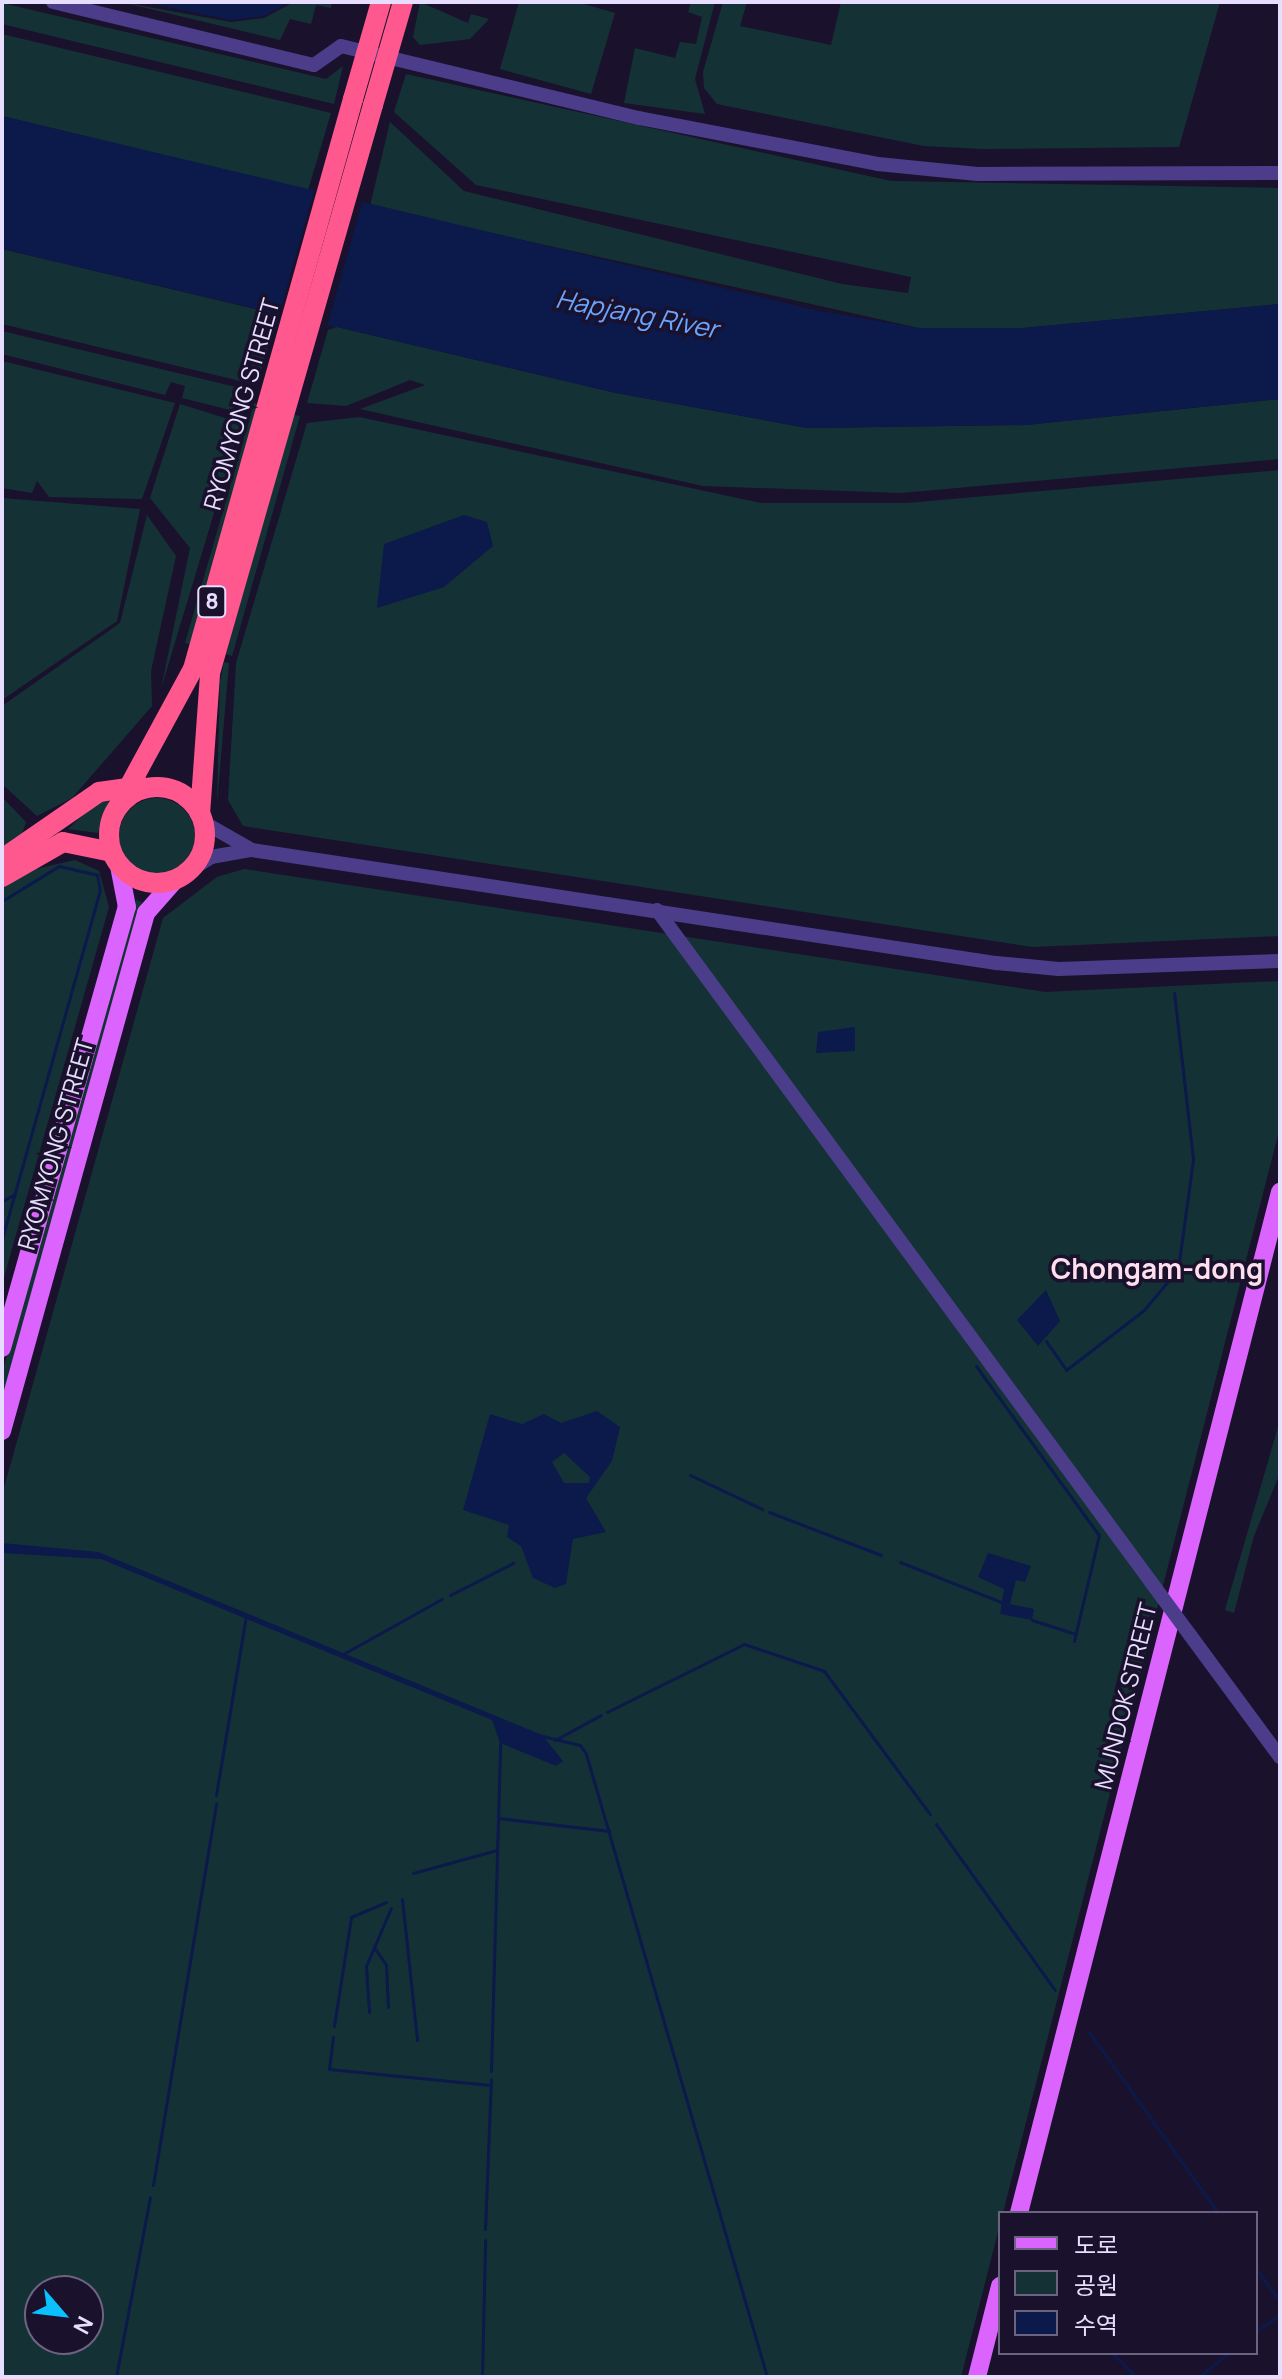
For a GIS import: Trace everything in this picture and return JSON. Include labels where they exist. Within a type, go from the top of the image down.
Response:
[{"type":"highway","name":"RYOMYONG STREET","points":[[202,818],[210,673],[345,128],[381,2]]},
{"type":"highway","name":"RYOMYONG STREET","points":[[118,807],[193,669],[365,134],[403,2]]},
{"type":"highway","points":[[2,859],[99,792],[131,785],[161,787],[202,818],[203,849],[182,876],[145,882],[116,859],[63,842],[2,877]]},
{"type":"highway","points":[[116,859],[118,807],[161,787]]},
{"type":"main road","name":"RYOMYONG STREET","points":[[2,1348],[127,907],[116,859]]},
{"type":"main road","name":"RYOMYONG STREET","points":[[2,1431],[146,913],[182,876]]},
{"type":"main road","name":"MUNDOK STREET","points":[[1020,2211],[1280,1192]]},
{"type":"main road","points":[[977,2377],[998,2294]]},
{"type":"street","points":[[53,2],[314,65],[341,46],[639,118],[878,164],[978,174],[1280,173]]},
{"type":"street","points":[[202,818],[252,850]]},
{"type":"street","points":[[182,876],[211,857],[252,850],[1059,969],[1280,961]]},
{"type":"street","points":[[657,910],[1280,1757]]},
{"type":"green space","points":[[121,2],[231,22],[264,18],[294,2],[332,2],[331,8],[316,5],[311,24],[290,19],[280,40]]},
{"type":"green space","points":[[420,2],[468,23],[471,14],[489,19],[470,39],[420,45],[413,37]]},
{"type":"green space","points":[[519,2],[577,2],[615,13],[591,94],[500,69]]},
{"type":"green space","points":[[691,2],[715,2],[695,79],[705,114],[624,103],[635,48],[675,58],[680,42],[696,44],[702,17],[688,12]]},
{"type":"green space","points":[[723,2],[747,2],[740,26],[831,45],[841,2],[1220,2],[1179,147],[982,149],[924,146],[717,104],[704,88],[703,72]]},
{"type":"green space","points":[[2,3],[326,79],[343,66],[334,104],[2,24]]},
{"type":"green space","points":[[2,34],[331,113],[308,190],[2,116]]},
{"type":"green space","points":[[406,74],[891,181],[1280,188],[1280,304],[1023,328],[919,328],[370,206],[390,122],[464,191],[842,284],[908,293],[911,277],[476,185],[394,112]]},
{"type":"green space","points":[[2,249],[263,311],[275,320],[257,385],[2,324]]},
{"type":"green space","points":[[337,327],[616,393],[807,428],[1026,425],[1280,399],[1280,459],[901,493],[703,486],[360,409],[425,385],[410,380],[346,406],[307,403],[328,330]]},
{"type":"green space","points":[[2,331],[240,388],[241,393],[234,411],[182,398],[185,386],[171,382],[165,395],[2,354]]},
{"type":"green space","points":[[2,361],[175,403],[142,499],[49,497],[37,481],[32,493],[2,488]]},
{"type":"green space","points":[[254,403],[261,405],[192,645],[185,643]]},
{"type":"green space","points":[[180,404],[241,423],[161,689],[190,548],[150,498]]},
{"type":"green space","points":[[294,415],[300,416],[232,656],[226,654]]},
{"type":"green space","points":[[359,417],[761,503],[907,503],[1280,470],[1280,936],[1033,947],[243,826],[228,800],[236,663],[307,423]]},
{"type":"green space","points":[[2,498],[140,509],[117,621],[2,700]]},
{"type":"green space","points":[[147,515],[176,556],[151,671],[152,706],[72,798],[37,816],[2,784],[2,706],[120,623]]},
{"type":"green space","points":[[224,662],[229,663],[217,803],[220,682]]},
{"type":"green space","points":[[2,797],[26,822],[22,834],[2,847]]},
{"type":"green space","points":[[157,798],[171,801],[184,809],[192,822],[195,836],[192,850],[184,863],[171,871],[157,874],[143,871],[130,863],[122,850],[119,836],[122,822],[130,809],[143,801]]},
{"type":"green space","points":[[100,799],[110,802],[98,833],[68,829]]},
{"type":"green space","points":[[75,860],[99,871],[109,907],[2,1284],[2,887],[36,869]]},
{"type":"green space","points":[[244,869],[1045,992],[1280,981],[1280,1127],[1003,2211],[998,2211],[998,2232],[961,2377],[2,2377],[2,1495],[163,918],[217,877]]},
{"type":"green space","points":[[136,900],[142,902],[2,1399],[2,1373]]},
{"type":"green space","points":[[1280,1420],[1280,1473],[1254,1536],[1234,1613],[1225,1610]]},
{"type":"water","points":[[144,2],[290,2],[264,16],[231,20]]},
{"type":"water","name":"Hapjang River","points":[[2,116],[820,311],[919,328],[1023,328],[1280,304],[1280,399],[1026,425],[807,428],[616,393],[337,327],[275,320],[257,309],[2,249]]},
{"type":"water","points":[[464,515],[487,522],[493,546],[444,587],[377,608],[384,544]]},
{"type":"water","points":[[855,1027],[855,1051],[816,1053],[818,1032]]},
{"type":"water","points":[[1046,1290],[1060,1321],[1038,1346],[1017,1320]]},
{"type":"water","points":[[597,1411],[620,1427],[612,1461],[586,1498],[606,1532],[573,1539],[566,1584],[555,1588],[533,1578],[521,1546],[507,1537],[509,1525],[463,1510],[490,1414],[522,1424],[544,1414],[561,1423]],"holes":[[[564,1453],[590,1477],[589,1483],[564,1483],[552,1462]]]},
{"type":"water","points":[[2,1543],[98,1552],[542,1735],[563,1761],[556,1766],[500,1743],[492,1720],[101,1559],[2,1553]]},
{"type":"water","points":[[988,1553],[1031,1566],[1025,1582],[1016,1580],[1010,1604],[1034,1609],[1032,1620],[1000,1614],[1004,1589],[978,1577]]},
{"type":"pier","points":[[315,188],[363,200],[325,333],[276,325]]},
{"type":"waterway","points":[[2,901],[59,866],[97,875],[100,890],[2,1238]]},
{"type":"waterway","points":[[1046,1341],[1066,1370],[1144,1310],[1178,1269],[1193,1159],[1174,993]]},
{"type":"waterway","points":[[2,1201],[15,1194]]},
{"type":"waterway","points":[[976,1366],[1099,1535],[1074,1641]]},
{"type":"waterway","points":[[690,1475],[762,1509]]},
{"type":"waterway","points":[[769,1512],[881,1555]]},
{"type":"waterway","points":[[900,1562],[1001,1602]]},
{"type":"waterway","points":[[450,1595],[513,1563]]},
{"type":"waterway","points":[[343,1654],[442,1599]]},
{"type":"waterway","points":[[216,1795],[246,1615]]},
{"type":"waterway","points":[[1032,1620],[1076,1634]]},
{"type":"waterway","points":[[607,1712],[744,1644],[824,1671],[930,1814]]},
{"type":"waterway","points":[[555,1740],[601,1715]]},
{"type":"waterway","points":[[538,1735],[580,1745],[586,1754],[767,2377]]},
{"type":"waterway","points":[[491,2071],[500,1743]]},
{"type":"waterway","points":[[153,2185],[216,1803]]},
{"type":"waterway","points":[[498,1818],[609,1831]]},
{"type":"waterway","points":[[936,1824],[1055,1990]]},
{"type":"waterway","points":[[413,1873],[497,1850]]},
{"type":"waterway","points":[[402,1899],[417,2040]]},
{"type":"waterway","points":[[334,2026],[351,1917],[386,1902]]},
{"type":"waterway","points":[[369,2012],[366,1966],[391,1908]]},
{"type":"waterway","points":[[374,1947],[386,1965],[388,2007]]},
{"type":"waterway","points":[[1089,2032],[1217,2211]]},
{"type":"waterway","points":[[333,2037],[329,2069],[490,2085]]},
{"type":"waterway","points":[[485,2229],[491,2079]]},
{"type":"waterway","points":[[116,2377],[150,2197]]},
{"type":"waterway","points":[[482,2377],[485,2240]]},
{"type":"waterway","points":[[1258,2271],[1280,2302]]},
{"type":"waterway","points":[[1258,2330],[1280,2314]]},
{"type":"waterway","points":[[1114,2355],[1136,2377]]},
{"type":"waterway","points":[[1199,2377],[1226,2355]]},
{"type":"district","name":"Chongam-dong","points":[[1157,1268]]}]
